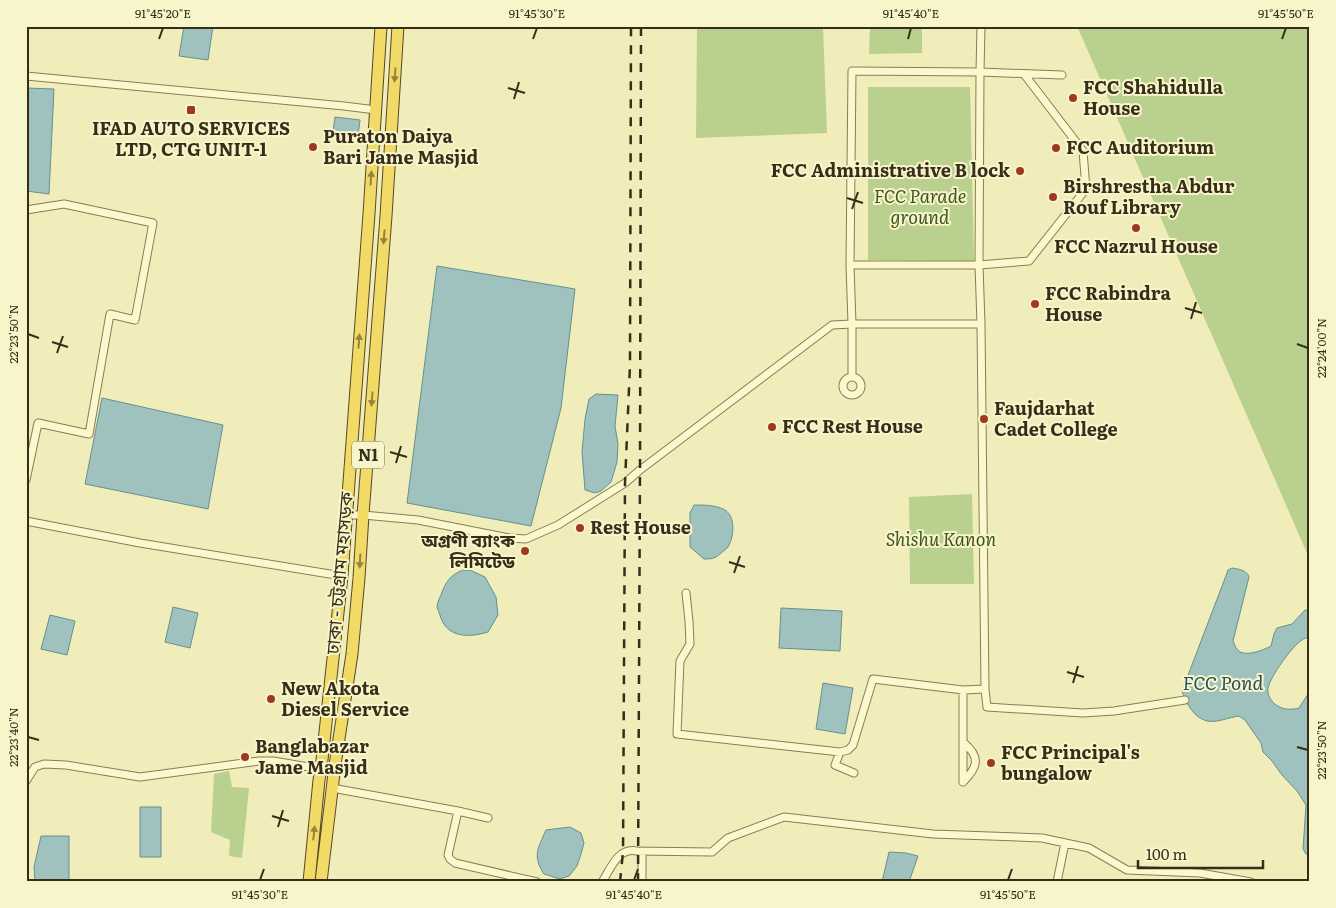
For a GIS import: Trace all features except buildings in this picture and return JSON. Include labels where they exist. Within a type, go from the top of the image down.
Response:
[{"type":"highway","name":"ঢাকা - চট্টগ্রাম মহাসড়ক","points":[[309,882],[342,576],[381,26]]},
{"type":"highway","name":"ঢাকা - চট্টগ্রাম মহাসড়ক","points":[[321,882],[332,788],[352,654],[359,578],[398,26]]},
{"type":"street","points":[[981,26],[979,265],[982,324],[985,688],[987,707],[1084,713],[1114,711],[1185,700]]},
{"type":"street","points":[[852,377],[850,265],[852,71],[1062,75]]},
{"type":"street","points":[[850,265],[979,265],[1029,261],[1086,189],[1083,152],[1024,74]]},
{"type":"street","points":[[26,76],[376,110]]},
{"type":"street","points":[[26,210],[64,204],[153,224],[135,320],[110,314],[89,434],[38,424],[26,480]]},
{"type":"street","points":[[346,515],[418,520],[509,538],[526,539],[558,525],[625,483],[832,325],[982,324]]},
{"type":"street","points":[[26,521],[140,543],[342,576]]},
{"type":"street","points":[[686,594],[690,644],[680,661],[677,734],[840,752],[848,750],[853,745],[873,678],[963,690],[985,688]]},
{"type":"street","points":[[963,690],[963,742],[963,782],[971,774],[976,759],[972,749],[963,742]]},
{"type":"street","points":[[840,752],[833,769],[854,773]]},
{"type":"street","points":[[26,781],[35,767],[44,764],[66,765],[140,778],[259,761],[273,761],[321,768]]},
{"type":"street","points":[[332,788],[488,818]]},
{"type":"street","points":[[458,811],[448,855],[450,859],[455,863],[537,882]]},
{"type":"street","points":[[602,882],[618,856],[623,852],[632,850],[712,852],[728,838],[784,817],[933,834],[1042,838],[1089,848],[1127,870],[1200,873],[1251,882]]},
{"type":"street","points":[[1057,882],[1065,843]]},
{"type":"street","points":[[642,851],[642,882]]},
{"type":"green space","points":[[697,26],[823,26],[827,133],[696,138]]},
{"type":"green space","points":[[870,26],[922,26],[922,53],[869,54]]},
{"type":"green space","points":[[1077,26],[1310,26],[1310,560]]},
{"type":"green space","name":"FCC Parade ground","points":[[868,87],[970,87],[974,261],[868,260]]},
{"type":"green space","name":"Shishu Kanon","points":[[972,494],[974,584],[910,584],[909,497]]},
{"type":"green space","points":[[229,771],[232,787],[249,788],[242,858],[229,856],[230,840],[211,832],[214,774]]},
{"type":"water","points":[[184,26],[213,26],[208,60],[179,56]]},
{"type":"water","points":[[26,88],[54,89],[49,194],[26,191]]},
{"type":"water","points":[[335,117],[360,120],[358,136],[333,132]]},
{"type":"water","points":[[437,266],[575,289],[561,408],[531,526],[407,503]]},
{"type":"water","points":[[596,394],[618,395],[615,426],[618,444],[617,462],[611,482],[601,491],[595,493],[585,490],[582,452],[589,399]]},
{"type":"water","points":[[102,398],[223,425],[208,509],[85,484]]},
{"type":"water","points":[[694,505],[721,508],[729,513],[731,517],[733,533],[730,543],[727,548],[714,558],[704,559],[690,547],[690,513]]},
{"type":"water","name":"FCC Pond","points":[[1232,568],[1244,571],[1249,577],[1233,641],[1240,652],[1252,653],[1271,646],[1277,628],[1292,624],[1305,610],[1310,611],[1310,637],[1298,643],[1288,654],[1277,669],[1268,688],[1268,693],[1272,702],[1276,705],[1290,709],[1299,708],[1310,691],[1310,854],[1306,854],[1303,849],[1306,805],[1297,791],[1263,752],[1261,743],[1245,720],[1239,716],[1215,721],[1202,719],[1191,709],[1182,691],[1228,570]]},
{"type":"water","points":[[463,570],[470,570],[485,577],[496,597],[498,615],[488,632],[473,635],[459,634],[447,628],[443,623],[437,607],[438,601],[452,576]]},
{"type":"water","points":[[173,607],[198,613],[190,648],[165,642]]},
{"type":"water","points":[[781,608],[842,611],[840,651],[779,648]]},
{"type":"water","points":[[50,615],[75,621],[67,655],[41,649]]},
{"type":"water","points":[[823,683],[853,688],[845,734],[816,729]]},
{"type":"water","points":[[140,807],[161,807],[161,857],[140,857]]},
{"type":"water","points":[[570,827],[581,833],[584,843],[577,866],[569,876],[560,879],[544,874],[537,857],[546,830]]},
{"type":"water","points":[[41,836],[69,836],[69,882],[35,882],[34,867]]},
{"type":"water","points":[[889,852],[918,856],[909,882],[882,882]]},
{"type":"railway","points":[[620,882],[623,852],[625,483],[630,365],[631,26]]},
{"type":"railway","points":[[638,882],[641,26]]},
{"type":"place","name":"FCC Shahidulla House","points":[[1073,98]]},
{"type":"place","name":"IFAD AUTO SERVICES LTD, CTG UNIT-1","points":[[191,110]]},
{"type":"place","name":"Puraton Daiya Bari Jame Masjid","points":[[313,147]]},
{"type":"place","name":"FCC Auditorium","points":[[1056,148]]},
{"type":"place","name":"FCC Administrative B lock","points":[[1020,171]]},
{"type":"place","name":"Birshrestha Abdur Rouf Library","points":[[1053,197]]},
{"type":"place","name":"FCC Nazrul House","points":[[1136,228]]},
{"type":"place","name":"FCC Rabindra House","points":[[1035,304]]},
{"type":"place","name":"Faujdarhat Cadet College","points":[[984,419]]},
{"type":"place","name":"FCC Rest House","points":[[772,427]]},
{"type":"place","name":"Rest House","points":[[580,528]]},
{"type":"place","name":"অগ্রণী ব্যাংক লিমিটেড","points":[[525,551]]},
{"type":"place","name":"New Akota Diesel Service","points":[[271,699]]},
{"type":"place","name":"Banglabazar Jame Masjid","points":[[245,757]]},
{"type":"place","name":"FCC Principal's bungalow","points":[[991,763]]}]
